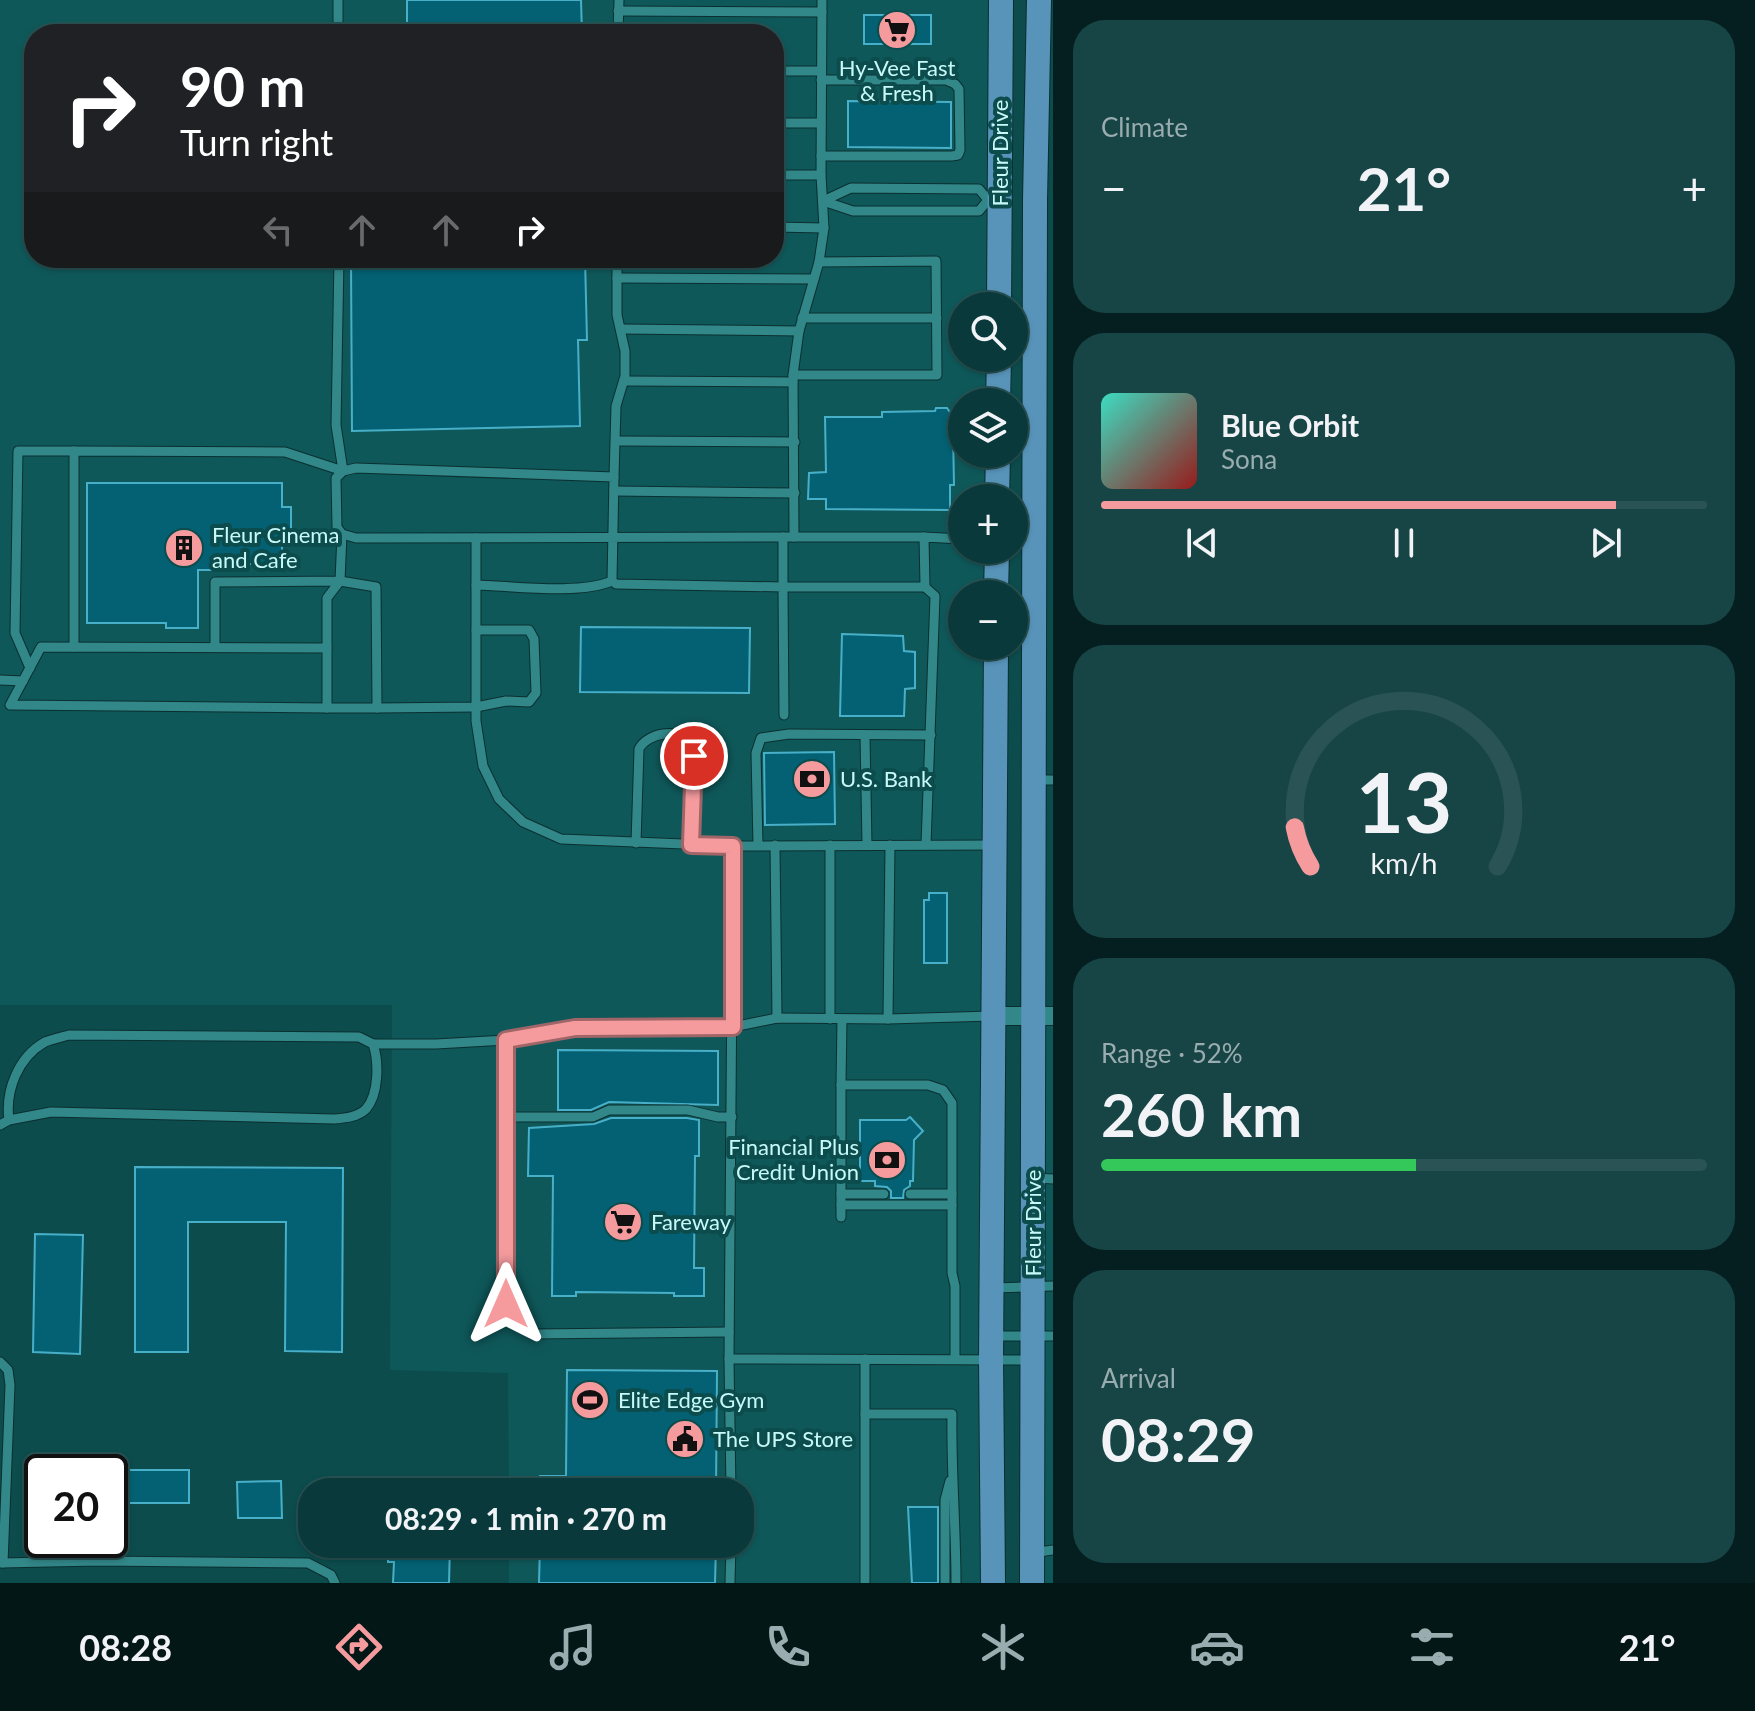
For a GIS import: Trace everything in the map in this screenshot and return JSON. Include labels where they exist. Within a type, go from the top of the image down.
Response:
[{"type":"main road","name":"Fleur Drive","points":[[1001,0],[1023,484]]},
{"type":"main road","name":"Fleur Drive","points":[[1001,292],[1039,0]]},
{"type":"main road","name":"Fleur Drive","points":[[1027,564],[1044,780],[1043,1286],[1040,1344],[1043,1552],[1032,1583]]},
{"type":"main road","name":"Fleur Drive","points":[[993,1583],[991,1288],[996,660]]},
{"type":"street","points":[[992,1016],[1044,1016]]},
{"type":"lane","points":[[338,0],[338,24]]},
{"type":"lane","points":[[784,715],[783,587],[795,493],[793,378],[799,331],[819,262],[824,228],[821,175],[822,0]]},
{"type":"lane","points":[[618,5],[822,12]]},
{"type":"lane","points":[[784,72],[946,80],[959,89],[958,155],[821,156]]},
{"type":"lane","points":[[784,123],[821,123]]},
{"type":"lane","points":[[784,175],[821,175]]},
{"type":"lane","points":[[823,201],[851,188],[979,189],[1011,200]]},
{"type":"lane","points":[[823,201],[853,211],[979,211],[1011,200]]},
{"type":"lane","points":[[784,227],[824,228]]},
{"type":"lane","points":[[625,381],[937,375],[936,261],[819,262]]},
{"type":"lane","points":[[339,268],[336,425],[343,471]]},
{"type":"lane","points":[[612,581],[616,406],[625,381],[625,351],[617,315],[617,268]]},
{"type":"lane","points":[[617,278],[814,279]]},
{"type":"lane","points":[[802,318],[937,318]]},
{"type":"lane","points":[[621,329],[799,331]]},
{"type":"lane","points":[[616,441],[795,442]]},
{"type":"lane","points":[[30,668],[15,633],[18,451],[285,452],[343,471],[356,468],[614,477]]},
{"type":"lane","points":[[74,451],[74,647]]},
{"type":"lane","points":[[327,708],[327,598],[340,581],[342,534],[337,527],[336,478],[343,471]]},
{"type":"lane","points":[[614,491],[795,493]]},
{"type":"lane","points":[[342,534],[356,538],[948,538]]},
{"type":"lane","points":[[924,537],[925,587]]},
{"type":"lane","points":[[476,538],[476,707],[483,766],[499,799],[523,822],[561,839],[636,843],[733,846],[994,845]]},
{"type":"lane","points":[[215,647],[215,582],[340,581],[376,587],[377,708]]},
{"type":"lane","points":[[612,581],[621,586],[925,587],[935,596],[926,845]]},
{"type":"lane","points":[[476,585],[572,588],[598,587],[612,581]]},
{"type":"lane","points":[[327,648],[41,647],[10,705],[377,708],[476,707],[506,701],[529,702],[536,693],[534,639],[529,630],[476,630]]},
{"type":"lane","points":[[0,680],[23,681]]},
{"type":"lane","points":[[758,845],[756,753],[761,738],[789,734],[931,735]]},
{"type":"lane","points":[[636,843],[639,749],[643,740],[653,735],[671,735],[684,738],[691,745],[694,756],[691,845]]},
{"type":"lane","points":[[865,735],[867,845]]},
{"type":"lane","points":[[775,845],[777,1018]]},
{"type":"lane","points":[[830,845],[830,1019]]},
{"type":"lane","points":[[888,1019],[890,845]]},
{"type":"lane","points":[[731,1478],[733,846]]},
{"type":"lane","points":[[373,1044],[377,1068],[374,1091],[366,1109],[352,1117],[51,1112],[4,1122],[6,1103],[16,1072],[45,1042],[69,1035],[359,1037],[373,1044],[436,1044],[506,1040],[575,1028],[733,1027],[777,1018],[992,1016]]},
{"type":"lane","points":[[841,1217],[842,1019]]},
{"type":"lane","points":[[506,1040],[506,1304],[532,1334],[729,1332]]},
{"type":"lane","points":[[841,1085],[928,1085],[943,1090],[952,1103],[955,1359]]},
{"type":"lane","points":[[506,1117],[593,1117],[609,1110],[688,1110],[732,1117]]},
{"type":"lane","points":[[841,1200],[884,1194]]},
{"type":"lane","points":[[910,1194],[952,1200]]},
{"type":"lane","points":[[841,1200],[952,1200]]},
{"type":"lane","points":[[991,1288],[1043,1286]]},
{"type":"lane","points":[[729,1359],[955,1359],[991,1348],[1040,1344]]},
{"type":"lane","points":[[991,1348],[1040,1344]]},
{"type":"lane","points":[[865,1359],[865,1583]]},
{"type":"lane","points":[[0,1362],[8,1370],[10,1385],[2,1563],[308,1563],[331,1575],[335,1583]]},
{"type":"lane","points":[[865,1414],[952,1414],[951,1477],[955,1500],[956,1583]]},
{"type":"lane","points":[[945,1583],[945,1500],[951,1477]]},
{"type":"lane","points":[[730,1583],[731,1558]]},
{"type":"shaded area","points":[[0,0],[1001,0],[999,292],[948,292],[948,372],[999,372],[998,388],[948,388],[948,468],[998,468],[997,484],[948,484],[948,564],[997,564],[996,580],[948,580],[948,660],[996,660],[993,1583],[509,1583],[509,1558],[754,1558],[754,1478],[509,1478],[508,1373],[390,1370],[392,1005],[0,1005]]},
{"type":"shaded area","points":[[1053,1016],[1053,1583],[1032,1583],[1035,1017]]},
{"type":"building","points":[[407,0],[581,0],[582,24],[407,24]]},
{"type":"building","name":"Hy-Vee Fast & Fresh","points":[[864,15],[931,15],[931,44],[864,44]]},
{"type":"building","points":[[848,101],[951,102],[951,148],[848,147]]},
{"type":"building","points":[[351,268],[585,268],[587,340],[578,340],[580,426],[352,431]]},
{"type":"building","points":[[936,408],[948,409],[948,468],[954,468],[954,484],[948,484],[948,510],[826,509],[826,499],[808,499],[809,473],[826,472],[825,417],[882,417],[882,412],[935,411]]},
{"type":"building","name":"Fleur Cinema and Cafe","points":[[87,483],[282,483],[282,507],[291,507],[291,532],[282,532],[282,564],[243,564],[243,570],[198,570],[198,628],[166,628],[166,623],[87,623]]},
{"type":"building","points":[[581,627],[750,628],[749,693],[580,692]]},
{"type":"building","points":[[842,634],[903,636],[904,651],[915,652],[915,688],[905,689],[904,716],[840,716]]},
{"type":"building","points":[[834,752],[835,824],[765,825],[764,753]]},
{"type":"building","points":[[929,893],[947,893],[947,963],[924,963],[924,900],[929,900]]},
{"type":"building","points":[[558,1050],[718,1051],[718,1105],[609,1102],[591,1110],[558,1110]]},
{"type":"building","name":"Financial Plus Credit Union","points":[[910,1117],[923,1131],[914,1140],[913,1181],[904,1190],[903,1198],[891,1198],[887,1187],[875,1186],[875,1181],[860,1181],[860,1120],[906,1120]]},
{"type":"building","name":"Fareway","points":[[611,1118],[699,1120],[699,1156],[695,1156],[694,1268],[704,1268],[704,1296],[576,1292],[576,1296],[552,1296],[553,1176],[528,1176],[529,1128],[594,1124]]},
{"type":"building","points":[[135,1167],[343,1168],[342,1352],[285,1351],[286,1222],[188,1222],[188,1352],[135,1352]]},
{"type":"building","points":[[35,1234],[83,1235],[80,1354],[33,1352]]},
{"type":"building","points":[[567,1370],[717,1371],[716,1478],[540,1478],[566,1476]]},
{"type":"building","points":[[128,1470],[189,1470],[189,1503],[128,1503]]},
{"type":"building","points":[[281,1481],[282,1518],[238,1518],[237,1482]]},
{"type":"building","points":[[908,1507],[938,1507],[938,1583],[912,1583]]},
{"type":"building","points":[[388,1558],[450,1558],[449,1583],[393,1583],[394,1562],[388,1562]]},
{"type":"building","points":[[540,1558],[716,1558],[715,1583],[539,1583]]},
{"type":"place","name":"Hy-Vee Fast & Fresh","points":[[897,30]]},
{"type":"place","name":"Fleur Cinema and Cafe","points":[[184,548]]},
{"type":"place","name":"U.S. Bank","points":[[812,779]]},
{"type":"place","name":"Financial Plus Credit Union","points":[[887,1160]]},
{"type":"place","name":"Fareway","points":[[623,1222]]},
{"type":"place","name":"Elite Edge Gym","points":[[590,1400]]},
{"type":"place","name":"The UPS Store","points":[[685,1439]]},
{"type":"route","points":[[506,1304],[506,1040],[575,1028],[733,1027],[733,846],[691,845],[694,756]]}]
